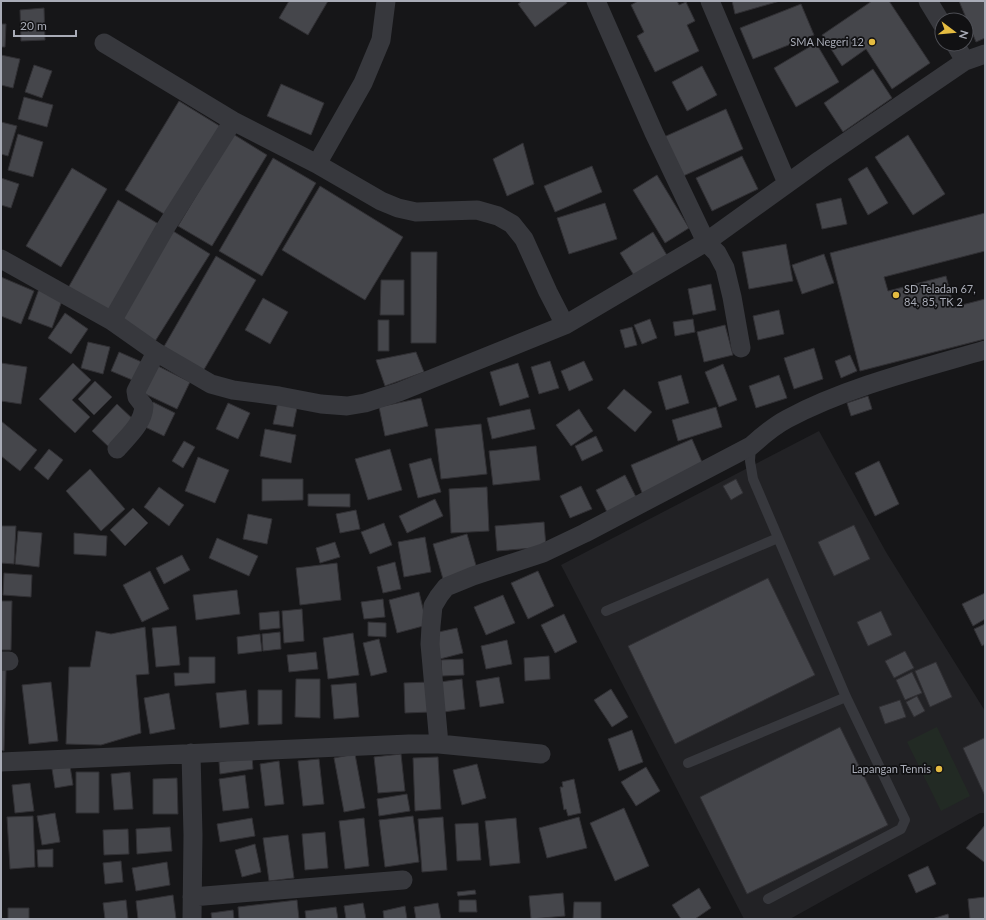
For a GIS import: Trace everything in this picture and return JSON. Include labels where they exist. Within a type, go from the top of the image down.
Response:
[{"type":"street","points":[[317,164],[363,83],[381,40],[386,1]]},
{"type":"street","points":[[596,1],[654,133],[706,242],[717,253],[725,268],[741,348]]},
{"type":"street","points":[[710,1],[787,183]]},
{"type":"street","points":[[928,1],[935,12]]},
{"type":"street","points":[[104,43],[233,121],[317,164],[381,201],[398,208],[416,212],[477,210],[498,216],[512,224],[524,239],[548,292],[566,325]]},
{"type":"street","points":[[960,52],[966,61]]},
{"type":"street","points":[[1,259],[112,321],[156,352],[211,384],[233,390],[279,396],[321,404],[347,406],[365,403],[400,392],[566,325],[706,242],[787,183],[966,61],[985,54]]},
{"type":"street","points":[[112,321],[164,230],[233,121]]},
{"type":"street","points":[[439,744],[430,644],[433,606],[446,587],[473,576],[543,553],[585,533],[750,446],[768,431],[787,419],[833,398],[899,375],[985,350]]},
{"type":"street","points":[[116,449],[140,422],[143,416],[144,406],[137,397],[136,391],[156,352]]},
{"type":"street","points":[[1,762],[409,744],[439,744],[541,754]]},
{"type":"street","points":[[191,753],[193,835],[192,919]]},
{"type":"street","points":[[192,897],[403,880]]},
{"type":"lane","points":[[750,446],[750,461],[753,479],[846,697],[905,820],[901,829],[768,899]]},
{"type":"lane","points":[[606,610],[778,538]]},
{"type":"lane","points":[[688,763],[846,697]]},
{"type":"shaded area","points":[[819,431],[886,552],[985,711],[985,813],[980,813],[790,919],[744,919],[561,565]]},
{"type":"shaded area","name":"Lapangan Tennis","points":[[937,727],[970,796],[941,811],[907,742]]},
{"type":"building","points":[[289,1],[328,1],[308,35],[279,18]]},
{"type":"building","points":[[522,1],[566,1],[567,3],[535,27],[518,4]]},
{"type":"building","points":[[638,1],[677,1],[679,5],[686,2],[695,21],[687,25],[699,51],[655,72],[637,36],[644,32],[631,5]]},
{"type":"building","points":[[732,1],[780,1],[735,14]]},
{"type":"building","name":"SMA Negeri 12","points":[[872,1],[889,1],[930,63],[892,89],[866,49],[842,66],[822,35]]},
{"type":"building","points":[[959,1],[985,1],[985,38],[976,42],[974,37],[974,12],[964,12]]},
{"type":"building","points":[[801,4],[814,35],[753,59],[740,28]]},
{"type":"building","points":[[44,8],[45,40],[21,41],[20,10]]},
{"type":"building","points":[[1,24],[6,24],[5,47],[1,47]]},
{"type":"building","points":[[816,43],[839,82],[796,107],[774,68]]},
{"type":"building","points":[[1,55],[20,59],[13,88],[1,85]]},
{"type":"building","points":[[34,65],[52,71],[42,98],[25,92]]},
{"type":"building","points":[[702,66],[717,95],[687,111],[672,82]]},
{"type":"building","points":[[873,69],[892,98],[843,132],[824,103]]},
{"type":"building","points":[[281,84],[324,103],[311,135],[267,116]]},
{"type":"building","points":[[24,97],[53,105],[47,127],[18,119]]},
{"type":"building","points":[[179,101],[223,128],[169,217],[125,190]]},
{"type":"building","points":[[726,109],[743,149],[681,177],[664,137]]},
{"type":"building","points":[[1,122],[17,126],[8,156],[1,154]]},
{"type":"building","points":[[18,134],[43,142],[33,177],[8,170]]},
{"type":"building","points":[[233,134],[267,155],[212,246],[178,226]]},
{"type":"building","points":[[908,135],[945,194],[913,215],[875,157]]},
{"type":"building","points":[[523,143],[534,184],[507,196],[493,159]]},
{"type":"building","points":[[742,156],[758,189],[712,211],[696,178]]},
{"type":"building","points":[[273,158],[316,183],[262,276],[219,251]]},
{"type":"building","points":[[592,166],[602,192],[555,212],[544,186]]},
{"type":"building","points":[[867,167],[888,203],[868,215],[848,179]]},
{"type":"building","points":[[72,168],[107,189],[61,267],[26,246]]},
{"type":"building","points":[[657,175],[689,228],[665,243],[633,190]]},
{"type":"building","points":[[1,178],[19,184],[11,208],[1,205]]},
{"type":"building","points":[[320,186],[403,237],[365,300],[282,250]]},
{"type":"building","points":[[841,198],[847,224],[822,229],[816,204]]},
{"type":"building","points":[[118,200],[162,226],[112,313],[68,288]]},
{"type":"building","points":[[605,203],[617,239],[569,254],[557,218]]},
{"type":"building","name":"SD Teladan 67, 84, 85, TK 2","points":[[985,213],[985,251],[884,277],[888,291],[946,276],[954,307],[985,299],[985,339],[860,371],[830,253]]},
{"type":"building","points":[[173,231],[210,254],[154,343],[117,320]]},
{"type":"building","points":[[653,232],[668,257],[635,277],[620,253]]},
{"type":"building","points":[[786,244],[793,281],[749,289],[742,252]]},
{"type":"building","points":[[411,252],[437,252],[436,343],[411,343]]},
{"type":"building","points":[[824,254],[834,283],[802,294],[792,265]]},
{"type":"building","points":[[216,256],[256,280],[202,373],[162,350]]},
{"type":"building","points":[[1,277],[34,291],[21,324],[1,316]]},
{"type":"building","points":[[381,280],[404,280],[404,315],[380,315]]},
{"type":"building","points":[[711,284],[716,310],[693,315],[688,289]]},
{"type":"building","points":[[39,289],[63,298],[52,328],[28,319]]},
{"type":"building","points":[[263,298],[288,312],[270,344],[245,330]]},
{"type":"building","points":[[779,310],[784,334],[758,340],[753,316]]},
{"type":"building","points":[[65,313],[88,329],[71,354],[48,338]]},
{"type":"building","points":[[650,319],[657,338],[642,344],[634,325]]},
{"type":"building","points":[[693,319],[695,332],[675,336],[673,322]]},
{"type":"building","points":[[378,320],[389,320],[389,351],[378,351]]},
{"type":"building","points":[[725,325],[733,355],[704,362],[697,332]]},
{"type":"building","points":[[632,327],[637,345],[625,348],[620,330]]},
{"type":"building","points":[[88,342],[110,347],[103,374],[81,368]]},
{"type":"building","points":[[814,348],[823,379],[794,389],[784,358]]},
{"type":"building","points":[[119,352],[144,363],[137,382],[111,371]]},
{"type":"building","points":[[416,352],[424,372],[385,386],[376,360]]},
{"type":"building","points":[[850,355],[857,371],[841,378],[835,361]]},
{"type":"building","points":[[550,361],[559,388],[539,394],[531,367]]},
{"type":"building","points":[[584,361],[593,380],[569,391],[561,371]]},
{"type":"building","points":[[1,363],[27,367],[21,404],[1,401]]},
{"type":"building","points":[[73,363],[91,380],[72,400],[90,417],[75,433],[39,399]]},
{"type":"building","points":[[518,363],[529,397],[500,406],[490,372]]},
{"type":"building","points":[[154,364],[190,382],[177,409],[141,392]]},
{"type":"building","points":[[723,364],[737,400],[719,407],[705,372]]},
{"type":"building","points":[[681,375],[689,403],[666,410],[658,382]]},
{"type":"building","points":[[779,375],[787,398],[756,408],[749,386]]},
{"type":"building","points":[[95,381],[112,397],[94,415],[78,399]]},
{"type":"building","points":[[624,389],[652,412],[635,432],[607,408]]},
{"type":"building","points":[[868,396],[872,409],[851,416],[847,403]]},
{"type":"building","points":[[279,397],[298,403],[293,427],[273,424]]},
{"type":"building","points":[[421,398],[428,426],[385,436],[379,407]]},
{"type":"building","points":[[153,402],[175,413],[164,436],[141,425]]},
{"type":"building","points":[[228,403],[250,413],[238,439],[216,429]]},
{"type":"building","points":[[117,404],[136,422],[111,449],[92,431]]},
{"type":"building","points":[[716,407],[722,427],[678,441],[672,420]]},
{"type":"building","points":[[530,409],[535,429],[492,439],[487,418]]},
{"type":"building","points":[[579,409],[593,431],[571,446],[556,425]]},
{"type":"building","points":[[1,421],[37,450],[20,471],[1,456]]},
{"type":"building","points":[[481,424],[487,474],[441,479],[435,429]]},
{"type":"building","points":[[265,429],[296,435],[291,463],[260,456]]},
{"type":"building","points":[[596,436],[603,451],[582,461],[575,446]]},
{"type":"building","points":[[692,439],[705,469],[643,495],[631,465]]},
{"type":"building","points":[[184,441],[195,447],[183,468],[172,461]]},
{"type":"building","points":[[536,446],[540,480],[493,485],[489,451]]},
{"type":"building","points":[[49,449],[63,460],[48,480],[34,468]]},
{"type":"building","points":[[390,449],[402,490],[368,500],[355,459]]},
{"type":"building","points":[[198,457],[229,470],[215,503],[185,491]]},
{"type":"building","points":[[431,458],[441,492],[418,498],[409,464]]},
{"type":"building","points":[[879,461],[899,504],[875,516],[855,473]]},
{"type":"building","points":[[90,469],[125,509],[101,531],[66,491]]},
{"type":"building","points":[[625,475],[637,499],[608,514],[596,490]]},
{"type":"building","points":[[262,479],[303,479],[303,500],[262,501]]},
{"type":"building","points":[[736,479],[743,493],[731,500],[723,486]]},
{"type":"building","points":[[581,486],[592,509],[570,518],[560,496]]},
{"type":"building","points":[[159,487],[184,505],[169,526],[144,507]]},
{"type":"building","points":[[487,487],[489,531],[451,533],[449,489]]},
{"type":"building","points":[[308,494],[350,494],[350,507],[308,506]]},
{"type":"building","points":[[435,499],[443,516],[407,533],[399,516]]},
{"type":"building","points":[[133,508],[148,523],[125,546],[110,530]]},
{"type":"building","points":[[356,510],[360,529],[340,533],[336,514]]},
{"type":"building","points":[[248,514],[272,519],[267,544],[243,539]]},
{"type":"building","points":[[544,522],[546,547],[497,551],[495,526]]},
{"type":"building","points":[[384,523],[392,545],[370,554],[361,532]]},
{"type":"building","points":[[854,525],[870,559],[834,576],[818,542]]},
{"type":"building","points":[[1,526],[16,526],[14,564],[1,563]]},
{"type":"building","points":[[18,531],[42,533],[39,567],[15,564]]},
{"type":"building","points":[[74,533],[107,536],[106,556],[74,554]]},
{"type":"building","points":[[467,534],[477,569],[443,579],[433,544]]},
{"type":"building","points":[[425,537],[431,572],[404,577],[398,542]]},
{"type":"building","points":[[217,538],[258,556],[249,576],[209,558]]},
{"type":"building","points":[[335,542],[340,557],[320,563],[316,548]]},
{"type":"building","points":[[182,555],[190,570],[164,584],[156,568]]},
{"type":"building","points":[[395,562],[401,589],[383,593],[377,567]]},
{"type":"building","points":[[337,563],[341,600],[300,605],[296,568]]},
{"type":"building","points":[[150,571],[169,609],[142,622],[123,585]]},
{"type":"building","points":[[538,571],[554,606],[528,619],[511,583]]},
{"type":"building","points":[[4,573],[32,575],[31,597],[3,595]]},
{"type":"building","points":[[768,578],[815,675],[675,744],[628,646]]},
{"type":"building","points":[[237,590],[240,614],[196,620],[193,595]]},
{"type":"building","points":[[419,592],[427,625],[397,633],[389,600]]},
{"type":"building","points":[[985,593],[985,619],[973,626],[962,604]]},
{"type":"building","points":[[503,595],[515,623],[486,635],[474,607]]},
{"type":"building","points":[[383,599],[385,617],[364,619],[361,602]]},
{"type":"building","points":[[1,601],[12,601],[11,650],[1,650]]},
{"type":"building","points":[[302,609],[304,641],[284,643],[282,611]]},
{"type":"building","points":[[279,611],[280,628],[260,630],[259,613]]},
{"type":"building","points":[[881,611],[892,635],[868,646],[857,622]]},
{"type":"building","points":[[564,614],[577,642],[555,653],[541,625]]},
{"type":"building","points":[[368,622],[386,623],[386,637],[368,636]]},
{"type":"building","points":[[985,624],[985,644],[982,646],[974,629]]},
{"type":"building","points":[[176,626],[180,665],[156,667],[152,628]]},
{"type":"building","points":[[145,627],[149,674],[136,675],[141,733],[101,745],[66,744],[69,667],[90,667],[96,631],[111,634]]},
{"type":"building","points":[[457,628],[463,653],[440,659],[434,633]]},
{"type":"building","points":[[280,632],[281,649],[263,651],[262,634]]},
{"type":"building","points":[[353,633],[359,675],[328,679],[323,638]]},
{"type":"building","points":[[260,634],[262,651],[238,654],[237,637]]},
{"type":"building","points":[[379,639],[387,672],[371,676],[363,643]]},
{"type":"building","points":[[507,640],[512,664],[486,669],[481,646]]},
{"type":"building","points":[[905,651],[914,668],[894,678],[885,661]]},
{"type":"building","points":[[316,652],[318,669],[289,672],[287,655]]},
{"type":"building","points":[[549,656],[550,679],[525,681],[524,658]]},
{"type":"building","points":[[189,657],[215,657],[215,683],[175,686],[174,673],[189,673]]},
{"type":"building","points":[[463,659],[464,675],[442,676],[441,660]]},
{"type":"building","points":[[936,662],[952,697],[930,707],[915,671]]},
{"type":"building","points":[[1,670],[6,670],[4,751],[1,750]]},
{"type":"building","points":[[912,672],[922,693],[905,700],[896,680]]},
{"type":"building","points":[[499,677],[504,703],[480,707],[476,681]]},
{"type":"building","points":[[296,679],[320,679],[320,718],[295,717]]},
{"type":"building","points":[[462,679],[465,709],[444,712],[440,682]]},
{"type":"building","points":[[51,682],[58,741],[29,744],[22,685]]},
{"type":"building","points":[[429,682],[430,712],[405,713],[404,683]]},
{"type":"building","points":[[356,683],[359,717],[334,719],[331,685]]},
{"type":"building","points":[[611,689],[628,717],[612,727],[594,700]]},
{"type":"building","points":[[246,690],[249,724],[220,728],[216,693]]},
{"type":"building","points":[[258,690],[282,690],[282,724],[258,725]]},
{"type":"building","points":[[169,693],[175,729],[150,734],[144,698]]},
{"type":"building","points":[[917,696],[925,711],[914,717],[906,702]]},
{"type":"building","points":[[900,700],[906,717],[885,724],[879,707]]},
{"type":"building","points":[[840,727],[888,825],[747,894],[700,797]]},
{"type":"building","points":[[632,730],[643,762],[619,771],[608,739]]},
{"type":"building","points":[[984,738],[985,740],[985,796],[963,748]]},
{"type":"building","points":[[355,754],[365,808],[344,812],[334,758]]},
{"type":"building","points":[[401,754],[405,791],[378,793],[374,757]]},
{"type":"building","points":[[252,756],[253,769],[220,774],[219,762]]},
{"type":"building","points":[[438,757],[441,809],[415,811],[413,758]]},
{"type":"building","points":[[319,759],[324,804],[303,806],[298,761]]},
{"type":"building","points":[[279,761],[284,804],[265,806],[260,764]]},
{"type":"building","points":[[477,764],[486,798],[462,805],[453,770]]},
{"type":"building","points":[[70,766],[73,785],[55,788],[52,769]]},
{"type":"building","points":[[646,767],[660,791],[636,806],[621,782]]},
{"type":"building","points":[[76,772],[99,772],[99,813],[76,813]]},
{"type":"building","points":[[130,772],[133,809],[114,810],[111,774]]},
{"type":"building","points":[[245,775],[249,808],[223,811],[219,779]]},
{"type":"building","points":[[177,778],[178,814],[153,814],[153,779]]},
{"type":"building","points":[[574,779],[581,813],[568,816],[566,809],[564,810],[560,787],[563,787],[562,782]]},
{"type":"building","points":[[30,783],[34,811],[15,813],[12,785]]},
{"type":"building","points":[[407,794],[410,811],[379,816],[377,799]]},
{"type":"building","points":[[624,808],[649,866],[615,881],[590,823]]},
{"type":"building","points":[[55,813],[60,842],[42,845],[37,816]]},
{"type":"building","points":[[33,816],[35,867],[10,869],[7,817]]},
{"type":"building","points":[[413,816],[419,862],[385,867],[379,820]]},
{"type":"building","points":[[443,817],[447,870],[422,872],[418,819]]},
{"type":"building","points":[[579,817],[587,848],[547,858],[539,828]]},
{"type":"building","points":[[252,818],[255,836],[220,842],[217,824]]},
{"type":"building","points":[[364,818],[369,866],[345,869],[339,821]]},
{"type":"building","points":[[516,818],[520,863],[490,866],[485,821]]},
{"type":"building","points":[[478,823],[481,860],[457,861],[455,824]]},
{"type":"building","points":[[985,825],[985,861],[984,862],[966,848]]},
{"type":"building","points":[[170,827],[172,851],[137,854],[136,829]]},
{"type":"building","points":[[128,829],[129,854],[104,855],[103,830]]},
{"type":"building","points":[[325,832],[328,868],[305,870],[302,834]]},
{"type":"building","points":[[288,835],[294,878],[269,881],[263,838]]},
{"type":"building","points":[[255,844],[261,872],[242,877],[235,850]]},
{"type":"building","points":[[53,849],[53,867],[38,867],[37,850]]},
{"type":"building","points":[[121,861],[123,882],[105,884],[103,863]]},
{"type":"building","points":[[167,862],[170,885],[136,891],[132,868]]},
{"type":"building","points":[[928,866],[936,884],[916,893],[908,875]]},
{"type":"building","points":[[699,888],[711,908],[695,919],[681,919],[672,905]]},
{"type":"building","points":[[475,890],[476,894],[458,896],[457,892]]},
{"type":"building","points":[[563,893],[565,916],[531,919],[529,896]]},
{"type":"building","points":[[173,895],[176,919],[138,919],[136,901]]},
{"type":"building","points":[[985,897],[985,919],[970,919],[968,899]]},
{"type":"building","points":[[126,900],[128,919],[105,919],[103,903]]},
{"type":"building","points":[[297,900],[299,919],[239,919],[238,907]]},
{"type":"building","points":[[459,900],[476,900],[477,912],[459,912]]},
{"type":"building","points":[[574,902],[601,902],[601,919],[573,919]]},
{"type":"building","points":[[363,903],[366,919],[346,919],[344,906]]},
{"type":"building","points":[[438,903],[441,919],[416,919],[414,907]]},
{"type":"building","points":[[405,906],[407,919],[384,919],[383,911]]},
{"type":"building","points":[[336,907],[338,919],[306,919],[305,911]]},
{"type":"building","points":[[8,908],[29,908],[29,919],[8,919]]},
{"type":"building","points":[[233,910],[234,919],[212,919],[211,913]]},
{"type":"building","points":[[948,914],[949,919],[932,919]]},
{"type":"place","name":"SMA Negeri 12","points":[[872,42]]},
{"type":"place","name":"SD Teladan 67, 84, 85, TK 2","points":[[896,295]]},
{"type":"place","name":"Lapangan Tennis","points":[[939,769]]}]
